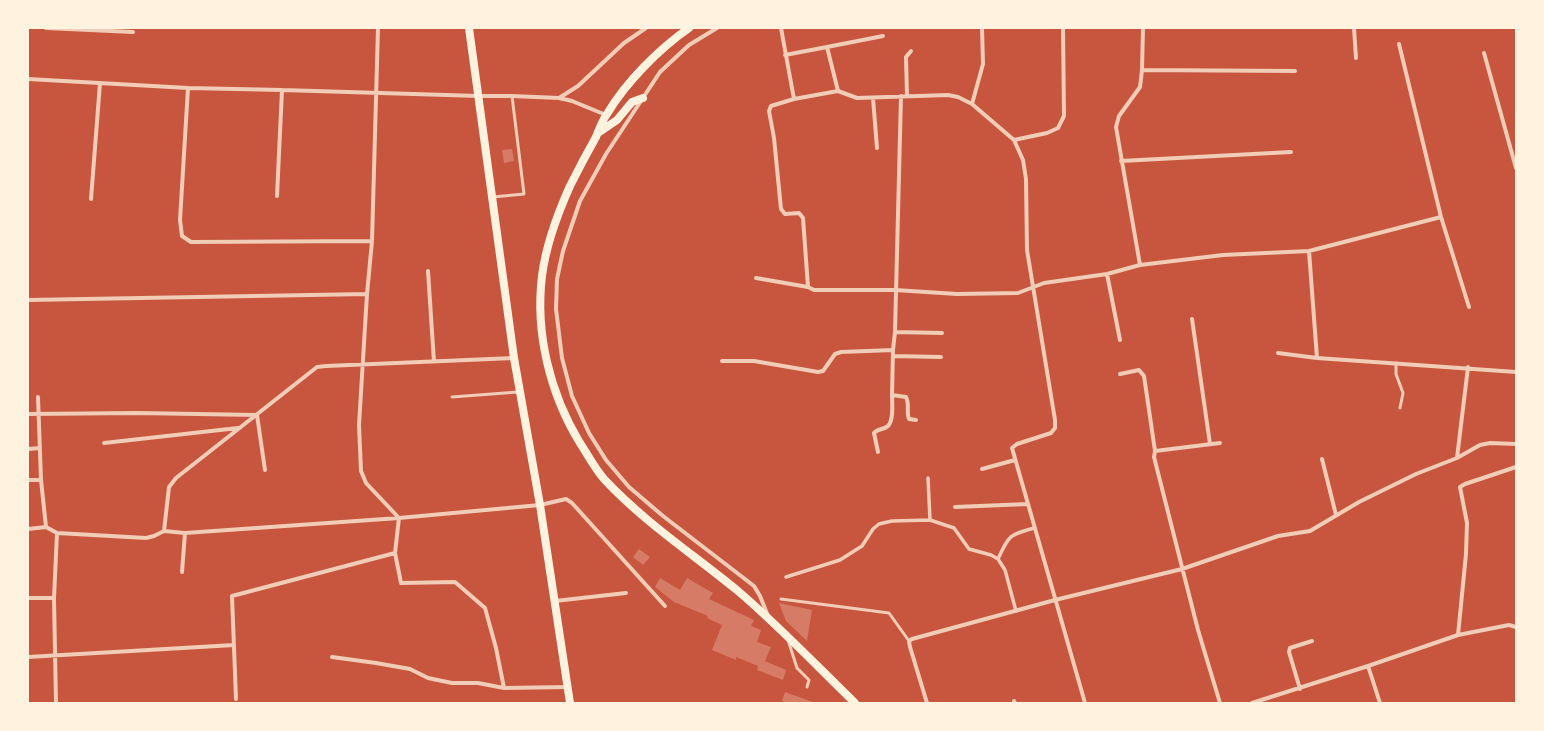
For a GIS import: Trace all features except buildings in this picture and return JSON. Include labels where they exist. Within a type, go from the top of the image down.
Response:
[{"type":"main road","points":[[469,28],[514,358],[540,505],[570,703]]},
{"type":"main road","points":[[689,28],[674,39],[621,93],[606,115],[576,173],[559,212],[550,239],[542,275],[541,305],[543,338],[551,378],[559,402],[571,429],[602,477],[648,521],[736,590],[770,620],[855,703]]},
{"type":"main road","points":[[597,134],[617,120],[632,102],[643,98]]},
{"type":"street","points":[[46,28],[133,32]]},
{"type":"street","points":[[378,28],[372,241],[358,425],[361,471],[366,483],[399,518],[395,553],[401,583],[455,582],[485,608],[496,648],[504,688]]},
{"type":"street","points":[[559,98],[578,86],[624,43],[646,28]]},
{"type":"street","points":[[717,28],[688,45],[660,72],[606,154],[580,201],[562,251],[557,279],[556,309],[562,358],[572,396],[589,433],[606,460],[629,487],[663,516],[754,586],[770,620]]},
{"type":"street","points":[[781,28],[794,99]]},
{"type":"street","points":[[972,104],[983,64],[982,28]]},
{"type":"street","points":[[1014,140],[1047,133],[1058,128],[1064,116],[1063,28]]},
{"type":"street","points":[[1140,265],[1116,127],[1119,116],[1140,88],[1142,70],[1142,28]]},
{"type":"street","points":[[1354,28],[1356,58]]},
{"type":"street","points":[[785,55],[883,36]]},
{"type":"street","points":[[1399,44],[1441,217],[1468,308]]},
{"type":"street","points":[[826,47],[838,91]]},
{"type":"street","points":[[907,96],[906,58],[911,51]]},
{"type":"street","points":[[1484,53],[1516,168]]},
{"type":"street","points":[[1142,70],[1295,71]]},
{"type":"street","points":[[28,78],[100,84],[188,88],[559,98],[572,101],[606,115]]},
{"type":"street","points":[[91,199],[100,84]]},
{"type":"street","points":[[188,88],[180,220],[182,236],[191,242],[372,241]]},
{"type":"street","points":[[277,196],[282,90]]},
{"type":"street","points":[[808,287],[803,218],[799,213],[785,214],[781,209],[774,138],[769,111],[771,106],[794,99],[838,91],[857,98],[948,95],[958,97],[972,104],[1014,140],[1023,160],[1026,179],[1027,250],[1055,420],[1055,428],[1051,433],[1012,448],[1085,703]]},
{"type":"street","points":[[878,452],[874,432],[888,426],[891,422],[895,332],[900,96]]},
{"type":"street","points":[[873,98],[877,148]]},
{"type":"street","points":[[1122,161],[1291,152]]},
{"type":"street","points":[[756,278],[808,287],[814,290],[895,290],[957,294],[1018,293],[1044,283],[1107,274],[1140,265],[1223,255],[1309,251],[1441,217]]},
{"type":"street","points":[[1309,251],[1317,358]]},
{"type":"street","points":[[428,272],[434,362]]},
{"type":"street","points":[[1107,274],[1120,340]]},
{"type":"street","points":[[28,300],[367,294]]},
{"type":"street","points":[[1192,318],[1210,444]]},
{"type":"street","points":[[895,332],[942,333]]},
{"type":"street","points":[[722,361],[754,361],[818,372],[823,370],[836,354],[841,352],[893,350]]},
{"type":"street","points":[[1278,353],[1317,358],[1516,372]]},
{"type":"street","points":[[893,356],[941,356]]},
{"type":"street","points":[[164,531],[169,486],[176,478],[318,367],[514,358]]},
{"type":"street","points":[[1457,458],[1468,368]]},
{"type":"street","points":[[1120,374],[1139,370],[1144,376],[1156,451],[1154,457],[1182,569],[1220,703]]},
{"type":"street","points":[[892,395],[906,397],[909,401],[909,419],[916,420]]},
{"type":"street","points":[[38,397],[41,480],[46,527]]},
{"type":"street","points":[[28,414],[137,413],[257,415]]},
{"type":"street","points":[[257,415],[265,470]]},
{"type":"street","points":[[104,443],[239,428]]},
{"type":"street","points":[[927,703],[910,647],[909,641],[915,638],[1055,600],[1182,569],[1278,536],[1310,531],[1336,514],[1416,474],[1457,458],[1480,446],[1490,442],[1516,444]]},
{"type":"street","points":[[1156,451],[1220,443]]},
{"type":"street","points":[[28,449],[40,448]]},
{"type":"street","points":[[1322,459],[1336,514]]},
{"type":"street","points":[[982,469],[1015,460]]},
{"type":"street","points":[[1458,635],[1466,554],[1467,523],[1460,487],[1516,467]]},
{"type":"street","points":[[928,478],[930,520]]},
{"type":"street","points":[[28,480],[41,480]]},
{"type":"street","points":[[28,529],[46,527],[57,533],[146,538],[164,531],[185,533],[399,518],[540,505],[566,499],[572,503],[665,606]]},
{"type":"street","points":[[956,507],[1028,504]]},
{"type":"street","points":[[786,577],[840,560],[862,546],[873,529],[879,524],[892,521],[930,520],[954,528],[969,549],[998,559],[1005,570],[1016,611]]},
{"type":"street","points":[[998,559],[1007,540],[1014,534],[1034,528]]},
{"type":"street","points":[[56,703],[54,598],[57,533]]},
{"type":"street","points":[[182,572],[185,533]]},
{"type":"street","points":[[236,699],[232,596],[395,553]]},
{"type":"street","points":[[555,601],[626,593]]},
{"type":"street","points":[[28,598],[54,598]]},
{"type":"street","points":[[1252,703],[1300,689],[1458,635],[1509,625],[1516,627]]},
{"type":"street","points":[[1300,689],[1289,652],[1290,648],[1312,641]]},
{"type":"street","points":[[28,657],[234,645]]},
{"type":"street","points":[[332,657],[376,663],[410,670],[428,678],[452,683],[478,683],[504,688],[568,687]]},
{"type":"street","points":[[1368,666],[1380,703]]},
{"type":"lane","points":[[492,197],[524,194],[512,96]]},
{"type":"lane","points":[[1396,363],[1396,374],[1403,393],[1400,408]]},
{"type":"lane","points":[[452,397],[520,392]]},
{"type":"lane","points":[[781,599],[889,613],[909,641]]},
{"type":"lane","points":[[786,637],[797,668],[809,680],[807,687]]}]
